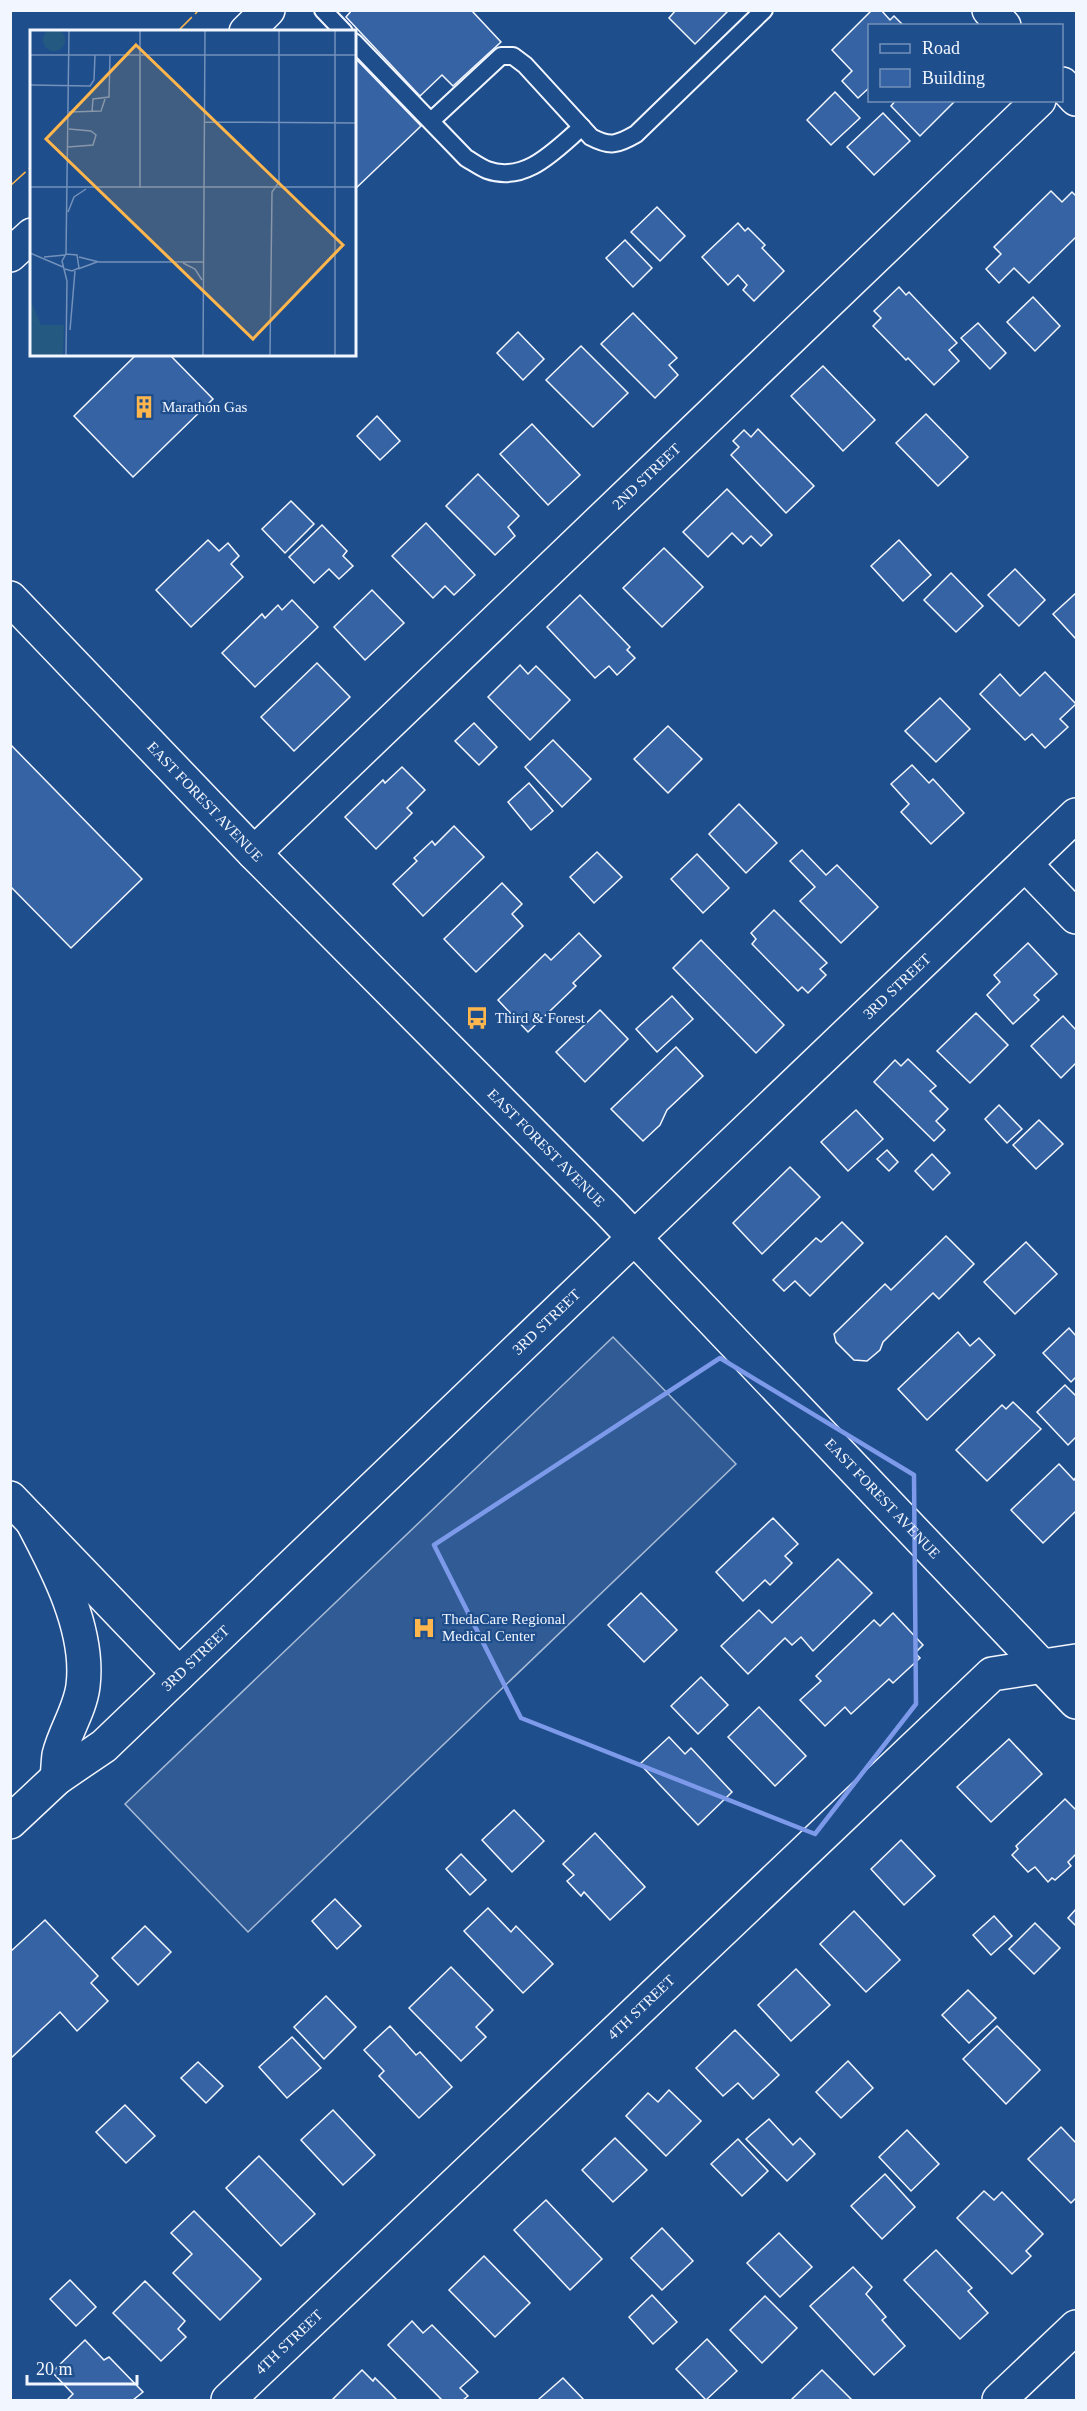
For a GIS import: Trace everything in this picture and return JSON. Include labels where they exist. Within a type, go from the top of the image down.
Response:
[{"type":"street","points":[[248,30],[268,10]]},
{"type":"street","points":[[989,10],[1002,24]]},
{"type":"street","points":[[1063,78],[1077,63]]},
{"type":"street","points":[[1063,85],[1077,99]]},
{"type":"street","name":"2ND STREET","points":[[254,853],[1038,102]]},
{"type":"street","points":[[10,255],[30,237]]},
{"type":"street","name":"EAST FOREST AVENUE","points":[[10,598],[254,853],[798,1407],[1077,1702]]},
{"type":"street","name":"3RD STREET","points":[[10,1822],[57,1778],[104,1746],[1077,815]]},
{"type":"street","points":[[1025,864],[1077,916]]},
{"type":"street","points":[[21,1510],[179,1674]]},
{"type":"street","points":[[21,1510],[68,1596],[83,1658],[83,1686],[74,1722],[60,1754],[57,1778]]},
{"type":"street","name":"4TH STREET","points":[[228,2400],[992,1674],[1077,1661]]},
{"type":"street","points":[[999,2400],[1077,2326]]},
{"type":"lane","points":[[323,10],[342,30]]},
{"type":"lane","points":[[432,121],[501,56],[513,56],[525,65],[586,132],[604,144],[621,143],[636,134],[764,10]]},
{"type":"lane","points":[[356,44],[466,158],[487,170],[506,173],[536,166],[586,132]]},
{"type":"highlighted area","points":[[720,1358],[914,1475],[916,1704],[815,1834],[521,1718],[434,1545]]},
{"type":"shaded area","name":"ThedaCare Regional Medical Center","points":[[613,1337],[736,1464],[248,1932],[125,1804]]},
{"type":"building","points":[[352,10],[475,10],[473,12],[501,42],[453,86],[442,75],[420,96],[346,17]]},
{"type":"building","points":[[676,10],[729,10],[695,44],[669,18]]},
{"type":"building","points":[[872,10],[881,10],[890,20],[894,16],[902,24],[868,24],[868,89],[858,98],[842,81],[852,71],[832,50]]},
{"type":"building","points":[[356,59],[421,126],[356,188]]},
{"type":"building","points":[[835,92],[860,118],[831,145],[807,120]]},
{"type":"building","points":[[894,102],[954,102],[920,136],[891,106]]},
{"type":"building","points":[[883,113],[910,141],[874,175],[847,147]]},
{"type":"building","points":[[1051,191],[1062,202],[1072,192],[1076,196],[1076,237],[1029,283],[1014,268],[999,283],[986,269],[1001,254],[994,247]]},
{"type":"building","points":[[657,207],[685,236],[660,261],[631,232]]},
{"type":"building","points":[[738,223],[745,231],[748,228],[765,245],[762,248],[784,271],[754,301],[743,290],[747,285],[738,275],[728,285],[702,257]]},
{"type":"building","points":[[625,240],[652,268],[633,287],[606,258]]},
{"type":"building","points":[[899,287],[906,295],[909,292],[957,343],[949,350],[959,361],[934,385],[873,326],[881,318],[874,311]]},
{"type":"building","points":[[1033,297],[1060,326],[1035,351],[1007,322]]},
{"type":"building","points":[[633,313],[677,358],[669,365],[678,375],[655,398],[601,344]]},
{"type":"building","points":[[978,323],[1006,353],[990,369],[961,338]]},
{"type":"building","points":[[518,332],[544,359],[523,380],[497,353]]},
{"type":"building","points":[[581,346],[628,393],[593,427],[546,380]]},
{"type":"building","name":"Marathon Gas","points":[[135,356],[171,356],[213,399],[133,477],[74,416]]},
{"type":"building","points":[[823,366],[875,420],[843,451],[791,396]]},
{"type":"building","points":[[926,414],[968,457],[938,486],[896,443]]},
{"type":"building","points":[[377,416],[400,441],[380,460],[357,436]]},
{"type":"building","points":[[532,424],[580,475],[548,505],[500,454]]},
{"type":"building","points":[[758,429],[814,486],[786,513],[731,455],[739,447],[733,441],[744,430],[751,437]]},
{"type":"building","points":[[478,474],[519,516],[508,527],[515,536],[495,555],[446,506]]},
{"type":"building","points":[[727,489],[772,535],[761,546],[751,536],[743,544],[732,533],[708,557],[683,532]]},
{"type":"building","points":[[291,501],[314,524],[285,553],[262,529]]},
{"type":"building","points":[[426,523],[475,575],[454,595],[445,586],[433,598],[392,556]]},
{"type":"building","points":[[322,525],[347,551],[343,556],[353,566],[339,579],[329,569],[314,583],[289,557]]},
{"type":"building","points":[[208,540],[219,551],[228,543],[239,556],[231,564],[243,577],[191,627],[156,590]]},
{"type":"building","points":[[899,540],[931,575],[903,601],[871,566]]},
{"type":"building","points":[[664,548],[703,587],[662,627],[623,588]]},
{"type":"building","points":[[1015,569],[1045,600],[1019,626],[988,595]]},
{"type":"building","points":[[951,573],[983,606],[956,632],[924,600]]},
{"type":"building","points":[[372,590],[404,623],[365,660],[334,627]]},
{"type":"building","points":[[1076,593],[1076,639],[1053,614]]},
{"type":"building","points":[[580,595],[630,647],[627,650],[635,658],[617,675],[609,666],[595,678],[547,627]]},
{"type":"building","points":[[292,600],[318,627],[255,687],[222,653],[262,614],[265,618],[278,605],[282,610]]},
{"type":"building","points":[[317,663],[350,697],[294,751],[261,717]]},
{"type":"building","points":[[520,665],[528,674],[536,666],[570,700],[530,740],[488,697]]},
{"type":"building","points":[[1045,672],[1076,704],[1060,719],[1068,727],[1045,748],[1032,734],[1025,740],[980,694],[1000,674],[1020,696]]},
{"type":"building","points":[[940,698],[970,729],[936,762],[905,731]]},
{"type":"building","points":[[474,723],[497,747],[479,765],[455,741]]},
{"type":"building","points":[[668,726],[702,759],[668,793],[634,759]]},
{"type":"building","points":[[553,740],[591,779],[562,807],[525,767]]},
{"type":"building","points":[[10,744],[142,879],[71,948],[10,886]]},
{"type":"building","points":[[912,765],[929,783],[933,779],[964,813],[931,844],[901,812],[909,804],[891,784]]},
{"type":"building","points":[[402,767],[425,790],[407,808],[412,813],[376,849],[345,817],[383,780],[385,783]]},
{"type":"building","points":[[529,783],[553,811],[531,830],[508,802]]},
{"type":"building","points":[[739,804],[777,843],[746,873],[709,834]]},
{"type":"building","points":[[454,826],[484,857],[423,916],[393,884],[417,861],[414,858],[432,841],[435,845]]},
{"type":"building","points":[[802,850],[826,875],[837,865],[878,907],[841,943],[800,901],[815,887],[790,861]]},
{"type":"building","points":[[597,852],[622,877],[594,903],[570,877]]},
{"type":"building","points":[[697,854],[729,888],[703,913],[671,879]]},
{"type":"building","points":[[502,883],[522,904],[512,914],[523,926],[476,972],[444,939]]},
{"type":"building","points":[[774,910],[827,963],[820,969],[826,975],[808,993],[802,987],[798,991],[752,944],[756,939],[751,933]]},
{"type":"building","points":[[579,933],[601,956],[573,983],[576,986],[528,1032],[498,1000],[545,954],[551,960]]},
{"type":"building","points":[[701,940],[784,1025],[756,1053],[673,968]]},
{"type":"building","points":[[1028,943],[1057,974],[1034,995],[1039,1000],[1013,1024],[987,995],[1000,982],[994,975]]},
{"type":"building","points":[[672,996],[693,1019],[657,1052],[636,1029]]},
{"type":"building","points":[[600,1010],[628,1039],[585,1082],[556,1052]]},
{"type":"building","points":[[976,1013],[1008,1045],[970,1083],[937,1051]]},
{"type":"building","points":[[1063,1016],[1076,1030],[1076,1063],[1061,1078],[1031,1046]]},
{"type":"building","points":[[676,1047],[703,1076],[667,1110],[660,1125],[643,1141],[611,1109]]},
{"type":"building","points":[[908,1059],[936,1086],[930,1091],[948,1109],[936,1121],[945,1130],[934,1141],[874,1082],[895,1060],[901,1066]]},
{"type":"building","points":[[999,1105],[1022,1129],[1007,1143],[985,1119]]},
{"type":"building","points":[[856,1110],[883,1139],[848,1171],[821,1142]]},
{"type":"building","points":[[1039,1120],[1063,1144],[1036,1169],[1013,1145]]},
{"type":"building","points":[[887,1150],[898,1162],[889,1171],[877,1159]]},
{"type":"building","points":[[932,1154],[950,1173],[933,1190],[915,1171]]},
{"type":"building","points":[[790,1167],[820,1197],[762,1254],[733,1223]]},
{"type":"building","points":[[842,1222],[863,1243],[810,1296],[795,1281],[784,1291],[773,1280],[816,1238],[821,1242]]},
{"type":"building","points":[[946,1236],[974,1264],[939,1299],[933,1293],[867,1361],[854,1360],[836,1342],[834,1334],[885,1284],[891,1290]]},
{"type":"building","points":[[1026,1242],[1057,1274],[1015,1314],[984,1282]]},
{"type":"building","points":[[1069,1328],[1076,1336],[1076,1377],[1071,1382],[1043,1353]]},
{"type":"building","points":[[958,1332],[970,1346],[979,1338],[995,1355],[927,1420],[898,1389]]},
{"type":"building","points":[[1065,1385],[1076,1396],[1076,1437],[1068,1445],[1037,1412]]},
{"type":"building","points":[[1013,1402],[1041,1429],[987,1481],[956,1450],[1002,1405],[1006,1409]]},
{"type":"building","points":[[1059,1464],[1074,1480],[1076,1477],[1076,1511],[1043,1543],[1011,1510]]},
{"type":"building","points":[[773,1518],[798,1544],[785,1556],[792,1563],[770,1585],[765,1580],[743,1601],[716,1572]]},
{"type":"building","points":[[838,1559],[872,1593],[813,1651],[801,1637],[792,1645],[785,1638],[748,1674],[721,1646],[759,1610],[772,1623]]},
{"type":"building","points":[[641,1593],[677,1630],[644,1662],[608,1625]]},
{"type":"building","points":[[893,1613],[923,1645],[915,1653],[920,1658],[893,1683],[889,1679],[851,1714],[845,1707],[825,1726],[800,1700],[821,1681],[816,1676],[874,1620],[880,1626]]},
{"type":"building","points":[[701,1677],[728,1705],[698,1734],[671,1706]]},
{"type":"building","points":[[759,1707],[806,1756],[775,1786],[728,1737]]},
{"type":"building","points":[[669,1737],[685,1754],[691,1748],[732,1792],[698,1825],[640,1764]]},
{"type":"building","points":[[1009,1739],[1042,1774],[991,1822],[957,1787]]},
{"type":"building","points":[[1065,1799],[1076,1810],[1076,1854],[1068,1862],[1071,1866],[1055,1880],[1052,1878],[1048,1882],[1035,1867],[1028,1872],[1012,1855],[1018,1849],[1016,1846]]},
{"type":"building","points":[[514,1810],[544,1841],[512,1872],[482,1840]]},
{"type":"building","points":[[595,1833],[645,1887],[610,1920],[584,1892],[581,1896],[567,1881],[574,1875],[563,1864]]},
{"type":"building","points":[[901,1840],[935,1876],[904,1905],[871,1869]]},
{"type":"building","points":[[461,1854],[486,1880],[470,1895],[446,1869]]},
{"type":"building","points":[[335,1899],[361,1926],[337,1949],[312,1921]]},
{"type":"building","points":[[488,1908],[511,1932],[516,1926],[553,1964],[523,1993],[464,1931]]},
{"type":"building","points":[[1076,1909],[1076,1926],[1068,1918]]},
{"type":"building","points":[[854,1911],[900,1960],[866,1992],[820,1944]]},
{"type":"building","points":[[994,1916],[1012,1936],[991,1955],[973,1935]]},
{"type":"building","points":[[45,1920],[98,1976],[91,1983],[108,2001],[77,2031],[60,2012],[10,2059],[10,1952]]},
{"type":"building","points":[[1035,1923],[1060,1948],[1034,1974],[1009,1949]]},
{"type":"building","points":[[145,1926],[171,1952],[138,1985],[112,1958]]},
{"type":"building","points":[[451,1967],[493,2010],[476,2027],[486,2037],[461,2061],[409,2008]]},
{"type":"building","points":[[796,1969],[830,2005],[791,2041],[758,2005]]},
{"type":"building","points":[[968,1990],[996,2018],[969,2043],[942,2015]]},
{"type":"building","points":[[326,1996],[356,2027],[324,2059],[294,2027]]},
{"type":"building","points":[[390,2026],[416,2055],[420,2052],[452,2087],[419,2118],[379,2076],[384,2071],[364,2050]]},
{"type":"building","points":[[997,2026],[1040,2070],[1006,2104],[963,2059]]},
{"type":"building","points":[[735,2030],[779,2075],[753,2099],[738,2083],[723,2096],[696,2068]]},
{"type":"building","points":[[292,2037],[321,2068],[287,2098],[259,2067]]},
{"type":"building","points":[[848,2061],[873,2088],[841,2118],[816,2092]]},
{"type":"building","points":[[198,2062],[223,2086],[206,2103],[181,2078]]},
{"type":"building","points":[[669,2090],[701,2121],[666,2156],[626,2116],[648,2093],[658,2102]]},
{"type":"building","points":[[125,2105],[155,2136],[126,2163],[96,2132]]},
{"type":"building","points":[[333,2110],[375,2155],[343,2185],[301,2140]]},
{"type":"building","points":[[769,2119],[793,2145],[800,2138],[815,2154],[787,2181],[746,2139]]},
{"type":"building","points":[[1061,2127],[1076,2143],[1076,2198],[1071,2203],[1028,2159]]},
{"type":"building","points":[[907,2130],[939,2164],[911,2191],[879,2157]]},
{"type":"building","points":[[615,2138],[647,2170],[613,2202],[582,2170]]},
{"type":"building","points":[[738,2139],[768,2171],[742,2196],[711,2164]]},
{"type":"building","points":[[259,2156],[315,2214],[281,2246],[226,2188]]},
{"type":"building","points":[[885,2174],[915,2207],[882,2239],[851,2206]]},
{"type":"building","points":[[984,2191],[994,2200],[1002,2192],[1043,2234],[1026,2251],[1031,2256],[1012,2274],[957,2218]]},
{"type":"building","points":[[546,2200],[602,2259],[570,2290],[514,2230]]},
{"type":"building","points":[[194,2211],[261,2279],[220,2320],[173,2273],[192,2254],[171,2233]]},
{"type":"building","points":[[662,2228],[693,2261],[662,2290],[631,2258]]},
{"type":"building","points":[[779,2233],[812,2267],[780,2297],[747,2263]]},
{"type":"building","points":[[936,2250],[972,2288],[968,2291],[988,2313],[960,2339],[904,2280]]},
{"type":"building","points":[[484,2256],[530,2303],[495,2337],[449,2290]]},
{"type":"building","points":[[853,2267],[872,2287],[866,2294],[886,2317],[882,2320],[905,2346],[874,2375],[810,2306]]},
{"type":"building","points":[[70,2280],[96,2307],[76,2326],[50,2299]]},
{"type":"building","points":[[145,2281],[185,2321],[178,2329],[186,2337],[161,2361],[113,2313]]},
{"type":"building","points":[[652,2295],[677,2322],[653,2344],[629,2317]]},
{"type":"building","points":[[765,2296],[797,2328],[762,2363],[730,2330]]},
{"type":"building","points":[[412,2321],[423,2333],[432,2325],[478,2372],[460,2388],[468,2396],[463,2400],[442,2400],[388,2345]]},
{"type":"building","points":[[707,2339],[737,2371],[706,2400],[676,2369]]},
{"type":"building","points":[[85,2340],[104,2360],[109,2357],[143,2392],[133,2400],[67,2400],[73,2394],[52,2372]]},
{"type":"building","points":[[362,2370],[373,2381],[375,2378],[397,2400],[332,2400]]},
{"type":"building","points":[[822,2370],[852,2400],[791,2400]]},
{"type":"building","points":[[563,2378],[584,2400],[539,2399]]},
{"type":"power","points":[[179,30],[199,10]]},
{"type":"power","points":[[10,186],[30,168]]},
{"type":"place","name":"Marathon Gas","points":[[144,407]]},
{"type":"place","name":"Third & Forest","points":[[477,1018]]},
{"type":"place","name":"ThedaCare Regional Medical Center","points":[[424,1628]]}]
